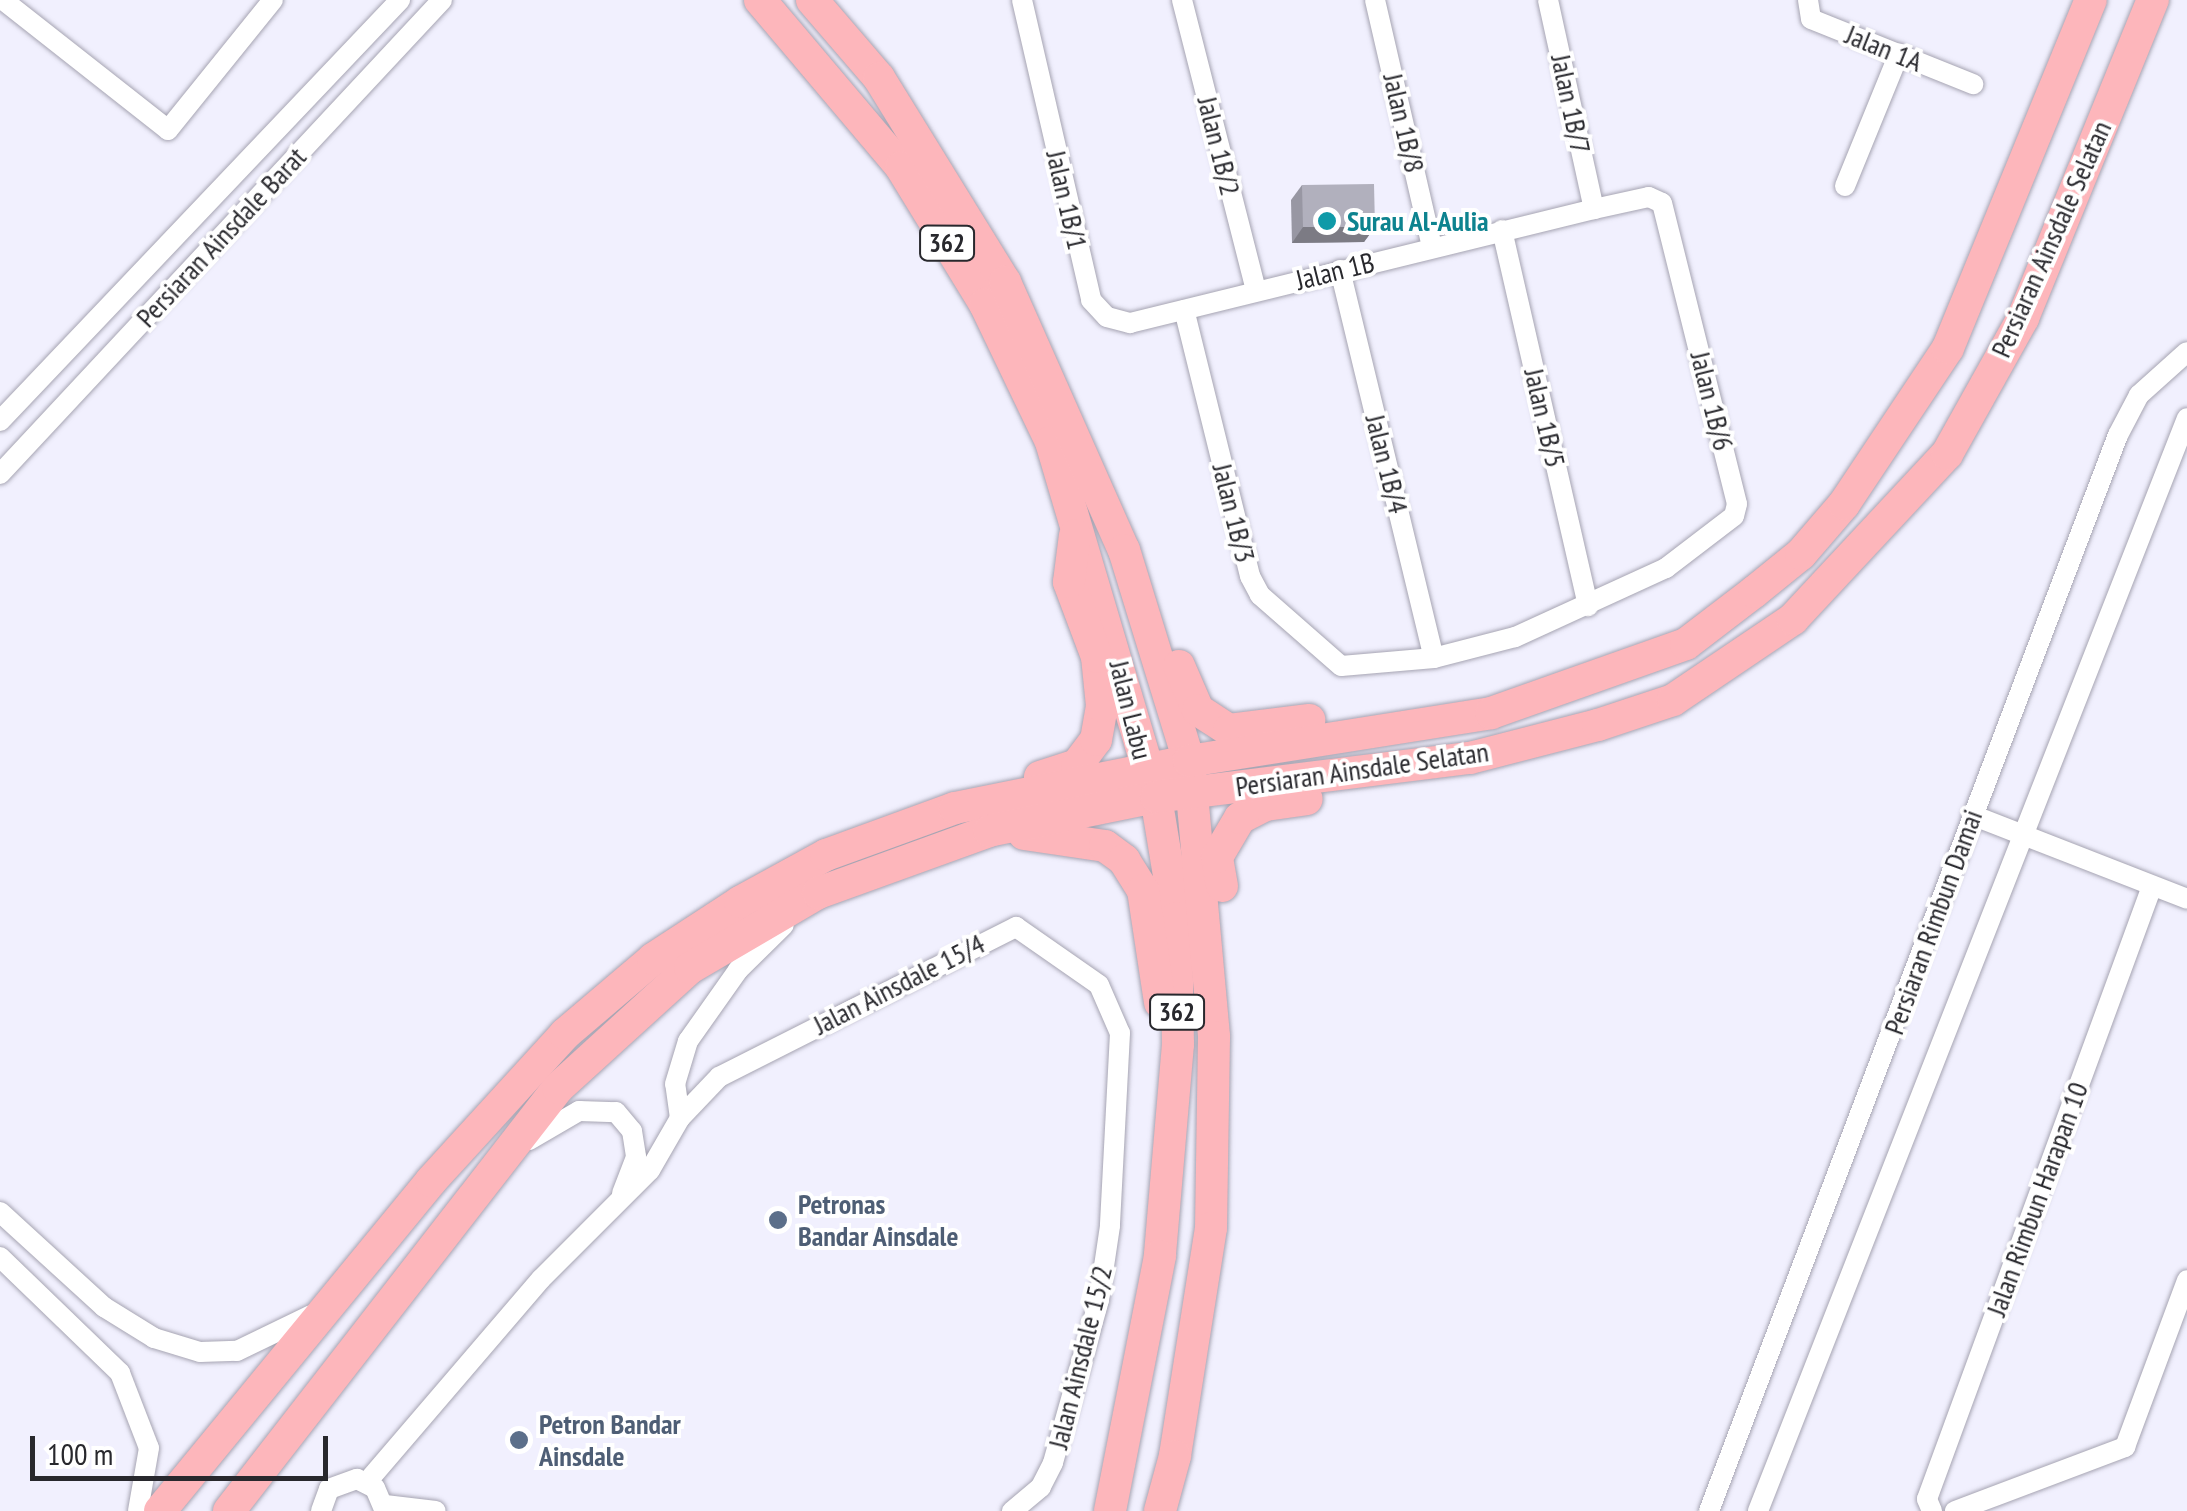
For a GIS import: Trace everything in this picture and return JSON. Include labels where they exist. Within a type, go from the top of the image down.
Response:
[{"type":"main road","name":"Jalan Labu","points":[[760,0],[901,167],[966,274],[1051,442],[1151,784],[1176,918],[1178,1044],[1157,1274],[1110,1511]]},
{"type":"main road","name":"Jalan Labu","points":[[812,0],[879,78],[1005,282],[1106,504],[1191,776],[1214,1037],[1211,1228],[1175,1456],[1160,1511]]},
{"type":"main road","name":"Persiaran Ainsdale Selatan","points":[[1191,776],[1428,722],[1491,713],[1686,644],[1801,554],[1844,504],[1948,348],[2091,0]]},
{"type":"main road","name":"Persiaran Ainsdale Selatan","points":[[1191,776],[1431,764],[1598,725],[1673,700],[1793,619],[1846,567],[1947,454],[2023,318],[2153,0]]},
{"type":"main road","points":[[1106,504],[1134,544],[1189,698],[1208,721],[1228,730],[1324,719],[1428,722]]},
{"type":"main road","points":[[229,1511],[558,1088],[690,968],[818,893],[985,817],[1077,765],[1096,740],[1102,706],[1096,657],[1069,582],[1076,521]]},
{"type":"main road","points":[[1214,1037],[1227,994],[1218,858],[1228,833],[1266,805],[1355,792],[1431,764]]},
{"type":"main road","points":[[160,1511],[565,1034],[653,960],[826,855],[985,817],[1191,776]]},
{"type":"main road","points":[[985,817],[1105,846],[1124,860],[1142,890],[1158,1000],[1178,1044]]},
{"type":"main road","points":[[1170,1511],[1175,1456]]},
{"type":"street","points":[[3,0],[168,130],[273,0]]},
{"type":"street","name":"Persiaran Ainsdale Barat","points":[[0,421],[400,0]]},
{"type":"street","name":"Persiaran Ainsdale Barat","points":[[0,474],[442,0]]},
{"type":"street","name":"Jalan 1B/1","points":[[1022,0],[1091,300],[1107,317],[1130,322],[1184,310]]},
{"type":"street","name":"Jalan 1B/2","points":[[1182,0],[1256,291]]},
{"type":"street","name":"Jalan 1B/8","points":[[1375,0],[1432,246]]},
{"type":"street","name":"Jalan 1B/7","points":[[1548,0],[1594,208]]},
{"type":"street","name":"Jalan 1A","points":[[1808,0],[1811,19],[1973,84]]},
{"type":"street","points":[[1845,186],[1899,54]]},
{"type":"street","name":"Jalan 1B","points":[[1184,310],[1594,208],[1650,198],[1662,203]]},
{"type":"street","name":"Jalan 1B/6","points":[[1356,669],[1434,658],[1515,637],[1666,568],[1728,523],[1737,504],[1662,203]]},
{"type":"street","name":"Jalan 1B/5","points":[[1502,230],[1588,606]]},
{"type":"street","name":"Jalan 1B/4","points":[[1340,270],[1434,658]]},
{"type":"street","name":"Jalan 1B/3","points":[[1184,310],[1250,576],[1260,595],[1329,660],[1356,669]]},
{"type":"street","name":"Persiaran Rimbun Damai","points":[[1708,1511],[2118,435],[2138,395],[2187,352]]},
{"type":"street","name":"Persiaran Rimbun Damai","points":[[1758,1511],[2187,418]]},
{"type":"street","points":[[1972,815],[2022,838],[2187,899]]},
{"type":"street","name":"Jalan Rimbun Harapan 10","points":[[1932,1511],[1926,1500],[2152,886]]},
{"type":"street","points":[[321,1511],[338,1483],[367,1482],[541,1279],[650,1170],[680,1118],[675,1084],[688,1041],[738,970],[818,893]]},
{"type":"street","name":"Jalan Ainsdale 15/4","points":[[680,1118],[738,1065],[1005,929],[1026,928],[1099,985],[1113,1007]]},
{"type":"street","name":"Jalan Ainsdale 15/2","points":[[1012,1511],[1041,1486],[1053,1463],[1099,1300],[1110,1226],[1120,1033],[1113,1007]]},
{"type":"street","points":[[498,1162],[568,1116],[597,1107],[616,1112],[632,1130],[636,1157],[619,1199]]},
{"type":"street","points":[[0,1212],[104,1307],[154,1338],[200,1352],[237,1351],[334,1302]]},
{"type":"street","points":[[0,1257],[120,1373],[149,1448],[138,1511]]},
{"type":"street","points":[[1955,1511],[2124,1447],[2187,1280]]},
{"type":"street","points":[[367,1482],[385,1508],[436,1511]]},
{"type":"building","points":[[1374,184],[1375,227],[1303,227],[1302,185]]},
{"type":"place","name":"Surau Al-Aulia","points":[[1327,221]]},
{"type":"place","name":"Petronas Bandar Ainsdale","points":[[778,1220]]},
{"type":"place","name":"Petron Bandar Ainsdale","points":[[519,1440]]}]
